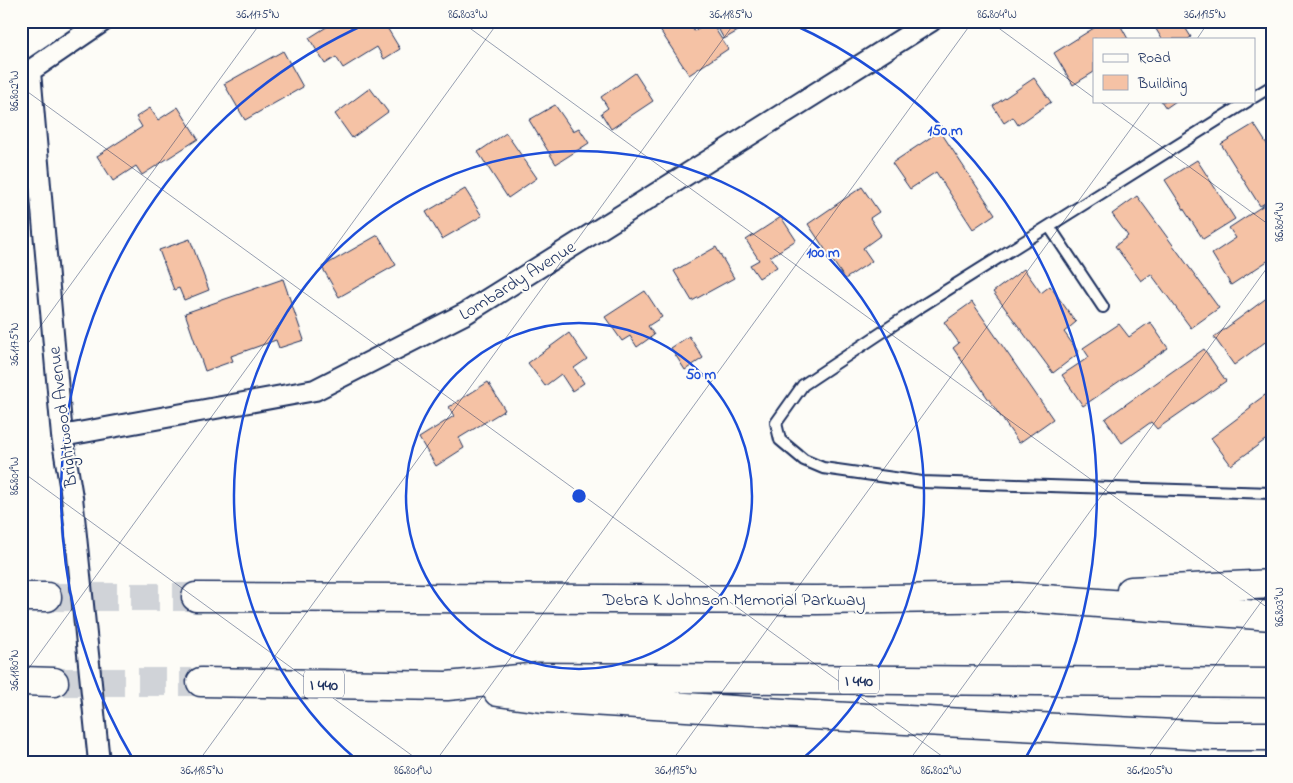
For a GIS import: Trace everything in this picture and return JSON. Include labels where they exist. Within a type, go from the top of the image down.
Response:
[{"type":"highway","points":[[1018,597],[1272,584]]},
{"type":"highway","name":"Debra K Johnson Memorial Parkway","points":[[196,597],[817,600],[1018,597],[1272,616]]},
{"type":"highway","name":"I 440","points":[[201,682],[447,686],[540,677],[1272,683]]},
{"type":"highway","points":[[21,681],[54,682]]},
{"type":"highway","points":[[447,686],[542,698],[830,716],[1213,736],[1272,736]]},
{"type":"street","points":[[26,74],[103,21]]},
{"type":"street","name":"Lombardy Avenue","points":[[62,436],[315,390],[466,313],[931,21]]},
{"type":"street","name":"Brightwood Avenue","points":[[26,74],[62,436],[72,497],[99,762]]},
{"type":"lane","points":[[1256,96],[1272,86]]},
{"type":"lane","points":[[1246,102],[920,307],[803,385],[776,423],[780,440],[804,460],[823,468],[922,482],[1272,492]]},
{"type":"lane","points":[[1049,226],[1103,307]]},
{"type":"building","points":[[336,21],[383,21],[400,49],[384,59],[377,47],[343,68],[336,57],[325,64],[309,38]]},
{"type":"building","points":[[667,21],[687,21],[694,31],[710,21],[728,49],[689,75],[658,27]]},
{"type":"building","points":[[714,21],[741,21],[745,27],[724,39]]},
{"type":"building","points":[[1105,21],[1118,21],[1127,38],[1093,38],[1093,73],[1073,85],[1054,53]]},
{"type":"building","points":[[1151,21],[1188,21],[1183,24],[1191,37],[1190,38],[1161,38]]},
{"type":"building","points":[[283,51],[303,87],[245,120],[224,84]]},
{"type":"building","points":[[635,73],[653,101],[611,129],[601,113],[608,108],[601,97]]},
{"type":"building","points":[[1034,78],[1051,102],[1018,125],[1013,117],[1004,123],[993,106]]},
{"type":"building","points":[[370,88],[388,112],[352,138],[335,114]]},
{"type":"building","points":[[1162,102],[1175,102],[1166,108]]},
{"type":"building","points":[[555,105],[573,131],[579,128],[589,143],[556,164],[529,120]]},
{"type":"building","points":[[178,107],[198,139],[142,175],[136,166],[113,181],[97,156],[142,127],[136,117],[150,108],[158,120]]},
{"type":"building","points":[[1254,124],[1272,152],[1272,199],[1260,206],[1221,144]]},
{"type":"building","points":[[940,131],[995,214],[973,229],[936,172],[910,189],[892,163]]},
{"type":"building","points":[[506,133],[537,178],[508,198],[478,152]]},
{"type":"building","points":[[1197,160],[1235,219],[1203,239],[1165,180]]},
{"type":"building","points":[[862,187],[879,212],[870,218],[881,235],[863,248],[872,261],[845,279],[808,224]]},
{"type":"building","points":[[465,189],[482,216],[442,239],[426,212]]},
{"type":"building","points":[[1137,196],[1219,308],[1191,328],[1151,274],[1141,281],[1115,246],[1128,236],[1112,214]]},
{"type":"building","points":[[1267,203],[1272,210],[1272,258],[1231,285],[1212,254],[1236,238],[1229,228]]},
{"type":"building","points":[[781,217],[796,240],[770,257],[777,267],[759,278],[750,265],[759,260],[746,240]]},
{"type":"building","points":[[378,235],[396,265],[339,297],[322,267]]},
{"type":"building","points":[[190,239],[209,290],[184,300],[179,288],[174,290],[159,250]]},
{"type":"building","points":[[716,247],[734,278],[692,301],[674,271]]},
{"type":"building","points":[[1024,269],[1041,293],[1050,286],[1076,322],[1064,332],[1079,353],[1053,373],[993,292]]},
{"type":"building","points":[[283,279],[304,340],[279,348],[276,340],[231,356],[233,361],[205,371],[185,313]]},
{"type":"building","points":[[645,291],[662,317],[648,326],[654,335],[637,347],[630,336],[622,341],[605,317]]},
{"type":"building","points":[[1272,294],[1272,337],[1234,365],[1214,337]]},
{"type":"building","points":[[972,302],[1053,419],[1019,443],[953,348],[959,343],[944,322]]},
{"type":"building","points":[[1150,322],[1168,348],[1083,406],[1062,375],[1089,357],[1083,348],[1119,324],[1129,337]]},
{"type":"building","points":[[569,333],[587,359],[574,368],[584,383],[572,391],[561,374],[545,386],[528,363]]},
{"type":"building","points":[[689,336],[703,358],[685,370],[671,348]]},
{"type":"building","points":[[1204,349],[1226,381],[1157,429],[1151,422],[1122,443],[1105,419]]},
{"type":"building","points":[[488,382],[505,410],[459,438],[464,448],[436,466],[419,438],[454,416],[449,407]]},
{"type":"building","points":[[1272,390],[1272,435],[1231,465],[1211,438]]},
{"type":"tunnel","points":[[47,597],[196,597]]},
{"type":"tunnel","points":[[54,682],[201,682]]}]
